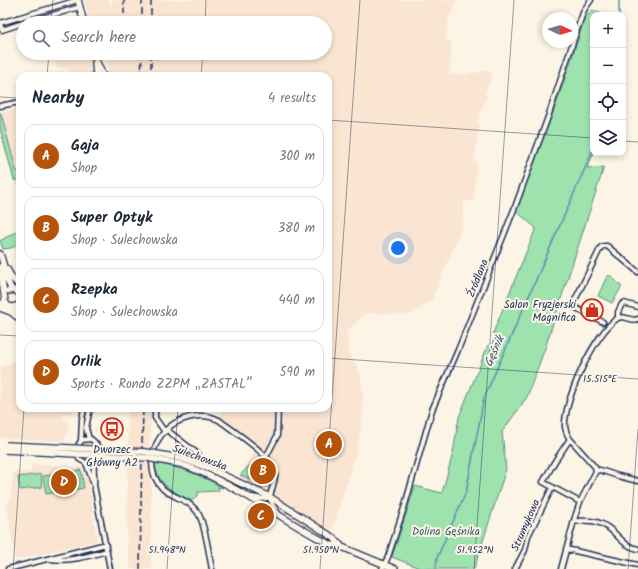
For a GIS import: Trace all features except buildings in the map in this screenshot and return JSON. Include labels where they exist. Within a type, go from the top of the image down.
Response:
[{"type":"street","points":[[26,16],[78,0],[82,16]]},
{"type":"street","name":"Źródlana","points":[[383,567],[405,505],[432,410],[458,350],[514,207],[548,117],[578,27],[591,0]]},
{"type":"street","points":[[48,16],[80,7]]},
{"type":"street","points":[[16,19],[0,24],[2,30],[16,26]]},
{"type":"street","points":[[94,60],[96,72]]},
{"type":"street","points":[[96,60],[101,72]]},
{"type":"street","points":[[0,106],[16,103]]},
{"type":"street","points":[[603,322],[576,308],[573,304],[601,247],[607,246],[638,272]]},
{"type":"street","points":[[0,254],[2,265],[12,290]]},
{"type":"street","points":[[2,265],[16,282]]},
{"type":"street","points":[[2,265],[2,296],[4,301],[16,310]]},
{"type":"street","points":[[2,296],[12,290],[16,291]]},
{"type":"street","points":[[0,303],[9,306],[16,306]]},
{"type":"street","points":[[618,318],[618,312],[623,303],[638,307]]},
{"type":"street","points":[[0,308],[11,312],[16,316]]},
{"type":"street","points":[[561,569],[573,522],[580,502],[596,471],[595,467],[570,439],[566,430],[565,424],[573,388],[601,335],[608,326],[622,316],[636,320],[638,319]]},
{"type":"street","points":[[83,412],[81,441],[78,446],[77,455],[79,459],[86,463],[94,462]]},
{"type":"street","points":[[89,412],[86,428],[89,439],[94,442],[98,448],[98,454],[94,462],[94,485]]},
{"type":"street","points":[[155,412],[155,418],[166,431],[198,454]]},
{"type":"street","points":[[266,457],[276,436],[278,412]]},
{"type":"street","name":"Sulechowska","points":[[166,431],[172,425],[187,418],[196,416],[213,417],[219,420],[266,457],[271,463],[275,473],[274,485],[270,497]]},
{"type":"street","points":[[166,431],[158,441],[154,451],[152,461],[154,473],[165,490],[188,503],[199,513],[212,569]]},
{"type":"street","points":[[81,441],[89,439]]},
{"type":"street","points":[[570,439],[555,460],[543,482],[580,502]]},
{"type":"street","name":"Sulechowska","points":[[3,447],[72,448],[146,452],[208,468],[270,497],[334,538],[342,547]]},
{"type":"street","name":"Sulechowska","points":[[180,461],[246,495],[331,545],[342,547],[383,567],[395,569]]},
{"type":"street","points":[[86,463],[94,485],[110,569]]},
{"type":"street","points":[[596,471],[600,470],[638,481]]},
{"type":"street","name":"Strumykowa","points":[[515,569],[525,550],[528,536],[552,488]]},
{"type":"street","name":"Sulechowska","points":[[246,495],[264,499],[270,497]]},
{"type":"street","points":[[270,497],[280,515]]},
{"type":"street","points":[[573,522],[587,520],[606,526],[629,547],[638,549]]},
{"type":"street","points":[[8,569],[106,544]]},
{"type":"street","points":[[566,549],[638,565]]},
{"type":"street","points":[[49,559],[73,559],[107,551]]},
{"type":"shaded area","points":[[84,0],[109,0],[112,8],[112,0],[457,0],[449,19],[445,39],[451,41],[450,74],[467,75],[467,73],[475,73],[485,70],[493,73],[485,94],[487,96],[477,122],[480,123],[474,158],[477,164],[473,201],[464,201],[462,227],[431,301],[411,315],[366,313],[347,331],[349,352],[360,373],[363,393],[363,410],[360,435],[353,464],[329,539],[235,484],[256,449],[219,420],[221,412],[332,412],[332,72],[108,72],[107,60],[332,60],[332,16],[89,16]]},
{"type":"shaded area","points":[[55,60],[90,60],[92,72],[70,72],[69,70],[64,68],[57,68]]},
{"type":"shaded area","points":[[16,109],[16,186],[0,128],[0,112]]},
{"type":"shaded area","points":[[16,361],[16,412],[73,412],[62,414],[63,420],[67,420],[69,428],[64,442],[0,438],[0,367]]},
{"type":"shaded area","points":[[127,412],[152,412],[148,466],[151,477],[151,569],[131,569],[127,547]]},
{"type":"shaded area","points":[[31,464],[61,466],[67,469],[83,468],[89,483],[97,541],[15,560],[7,503],[11,498],[13,472],[20,469],[20,472],[31,472]]},
{"type":"green space","name":"Dolina Gęśnika","points":[[590,12],[590,156],[593,156],[587,168],[604,167],[545,348],[527,397],[502,432],[506,469],[474,569],[422,569],[392,557],[415,486],[442,493],[453,453],[459,417],[488,345],[491,346],[496,335],[493,333],[536,228],[516,211],[557,102],[575,48],[578,48],[578,39],[585,18]]},
{"type":"green space","points":[[0,112],[16,170],[16,180],[14,180],[0,128]]},
{"type":"green space","points":[[16,231],[16,247],[15,246],[3,249],[0,241]]},
{"type":"green space","points":[[607,276],[611,276],[621,286],[612,303],[598,296]]},
{"type":"green space","points":[[255,460],[262,467],[260,469],[264,474],[266,472],[265,470],[267,469],[268,471],[264,484],[240,475]]},
{"type":"green space","points":[[155,463],[190,472],[223,488],[218,487],[219,491],[198,492],[198,495],[192,501],[163,483],[156,471]]},
{"type":"green space","points":[[81,470],[84,488],[46,494],[43,476]]},
{"type":"green space","points":[[41,474],[42,487],[20,490],[18,477]]},
{"type":"waterway","name":"Gęśnik","points":[[619,0],[619,12]]},
{"type":"waterway","name":"Gęśnik","points":[[436,567],[437,558],[466,492],[484,398],[590,156]]},
{"type":"railway","points":[[124,0],[124,16]]},
{"type":"railway","points":[[142,0],[142,16]]},
{"type":"railway","points":[[151,0],[151,16]]},
{"type":"railway","points":[[141,72],[142,60]]},
{"type":"railway","points":[[151,60],[151,72]]},
{"type":"railway","points":[[140,569],[143,412]]},
{"type":"place","name":"Salon Fryzjerski Magnifica","points":[[592,310]]},
{"type":"place","name":"Dworzec Główny A2","points":[[112,429]]},
{"type":"place","name":"Gaja","points":[[329,444]]},
{"type":"place","name":"Super Optyk","points":[[263,471]]},
{"type":"place","name":"Orlik","points":[[64,482]]},
{"type":"place","name":"Rzepka","points":[[261,516]]}]
